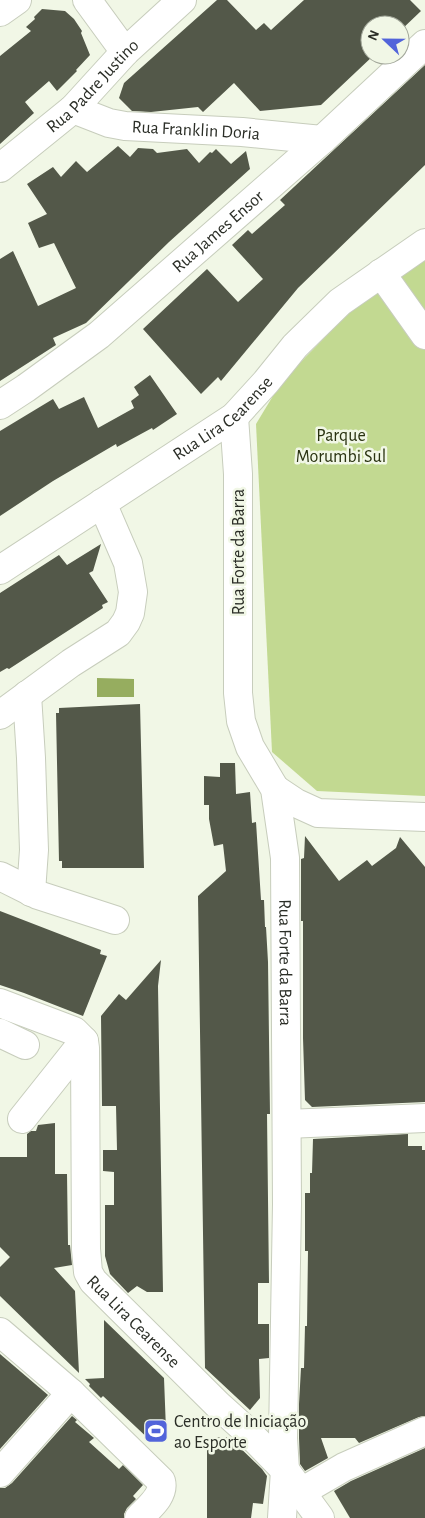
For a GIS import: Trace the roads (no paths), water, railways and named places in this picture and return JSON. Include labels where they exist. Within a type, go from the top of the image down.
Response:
[{"type":"street","points":[[0,12],[16,0]]},
{"type":"street","points":[[87,0],[125,52]]},
{"type":"street","name":"Rua Padre Justino","points":[[0,168],[74,109],[125,52],[182,0]]},
{"type":"street","name":"Rua James Ensor","points":[[0,405],[99,335],[322,140],[425,44]]},
{"type":"street","name":"Rua Franklin Doria","points":[[74,109],[109,123],[125,126],[242,132],[322,140]]},
{"type":"street","name":"Rua Lira Cearense","points":[[0,570],[234,417],[295,346],[340,302],[425,243]]},
{"type":"street","points":[[380,273],[425,335]]},
{"type":"street","name":"Rua Forte da Barra","points":[[234,417],[238,474],[238,693],[241,721],[250,748],[276,789],[285,858],[287,1124],[286,1338],[283,1438],[285,1470],[282,1518]]},
{"type":"street","points":[[0,715],[71,663],[118,633],[126,622],[130,613],[133,592],[128,563],[102,503]]},
{"type":"street","points":[[27,695],[34,850],[31,892]]},
{"type":"street","points":[[276,789],[296,803],[318,813],[425,817]]},
{"type":"street","points":[[285,858],[299,831],[318,813]]},
{"type":"street","points":[[0,876],[31,892],[115,920]]},
{"type":"street","points":[[0,1003],[74,1031],[84,1041],[22,1119]]},
{"type":"street","points":[[0,1033],[25,1045]]},
{"type":"street","name":"Rua Lira Cearense","points":[[84,1041],[86,1249],[88,1272],[101,1290],[285,1470],[320,1518]]},
{"type":"street","points":[[287,1124],[425,1118]]},
{"type":"street","points":[[0,1332],[71,1394],[161,1481],[160,1494],[140,1518]]},
{"type":"street","points":[[0,1473],[71,1394]]},
{"type":"street","points":[[301,1492],[344,1467],[425,1431]]},
{"type":"place","name":"Centro de Iniciação ao Esporte","points":[[156,1431]]},
{"type":"park label","name":"Parque Morumbi Sul","points":[[341,445]]}]
